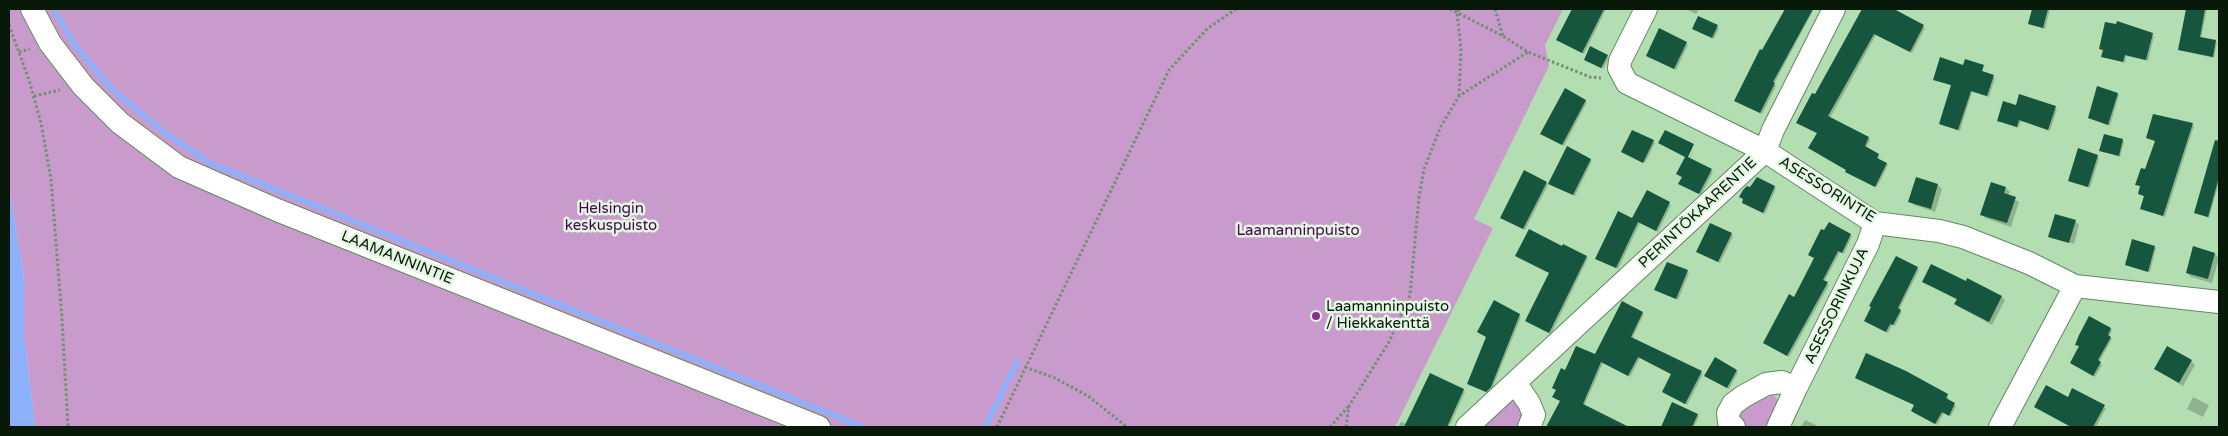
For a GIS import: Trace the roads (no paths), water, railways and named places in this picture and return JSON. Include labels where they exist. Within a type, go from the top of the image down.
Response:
[{"type":"street","name":"LAAMANNINTIE","points":[[32,9],[46,38],[80,83],[120,123],[179,167],[277,210],[819,427]]},
{"type":"street","name":"ASESSORINTIE","points":[[1646,9],[1620,61],[1619,68],[1623,79],[1646,95],[1764,151],[1875,223],[1937,231],[1963,237],[2029,262],[2074,286],[2219,302]]},
{"type":"street","name":"PERINTÖKAARENTIE","points":[[1467,427],[1516,384],[1764,151],[1834,9]]},
{"type":"street","name":"ASESSORINKUJA","points":[[1778,427],[1868,244],[1875,223]]},
{"type":"street","points":[[2000,427],[2074,286]]},
{"type":"street","points":[[1734,427],[1729,422],[1728,413],[1733,404],[1744,396],[1766,384],[1782,382],[1796,388]]},
{"type":"street","points":[[1516,384],[1529,403],[1534,415],[1529,427]]},
{"type":"water","points":[[9,186],[24,280],[24,334],[35,427],[9,427]]},
{"type":"waterway","points":[[54,9],[74,44],[112,89],[164,132],[210,163],[863,427]]},
{"type":"waterway","points":[[985,427],[1017,362]]},
{"type":"place","name":"Laamanninpuisto / Hiekkakenttä","points":[[1316,316]]},
{"type":"park label","name":"Helsingin keskuspuisto","points":[[611,218]]},
{"type":"park label","name":"Laamanninpuisto","points":[[1298,231]]}]
